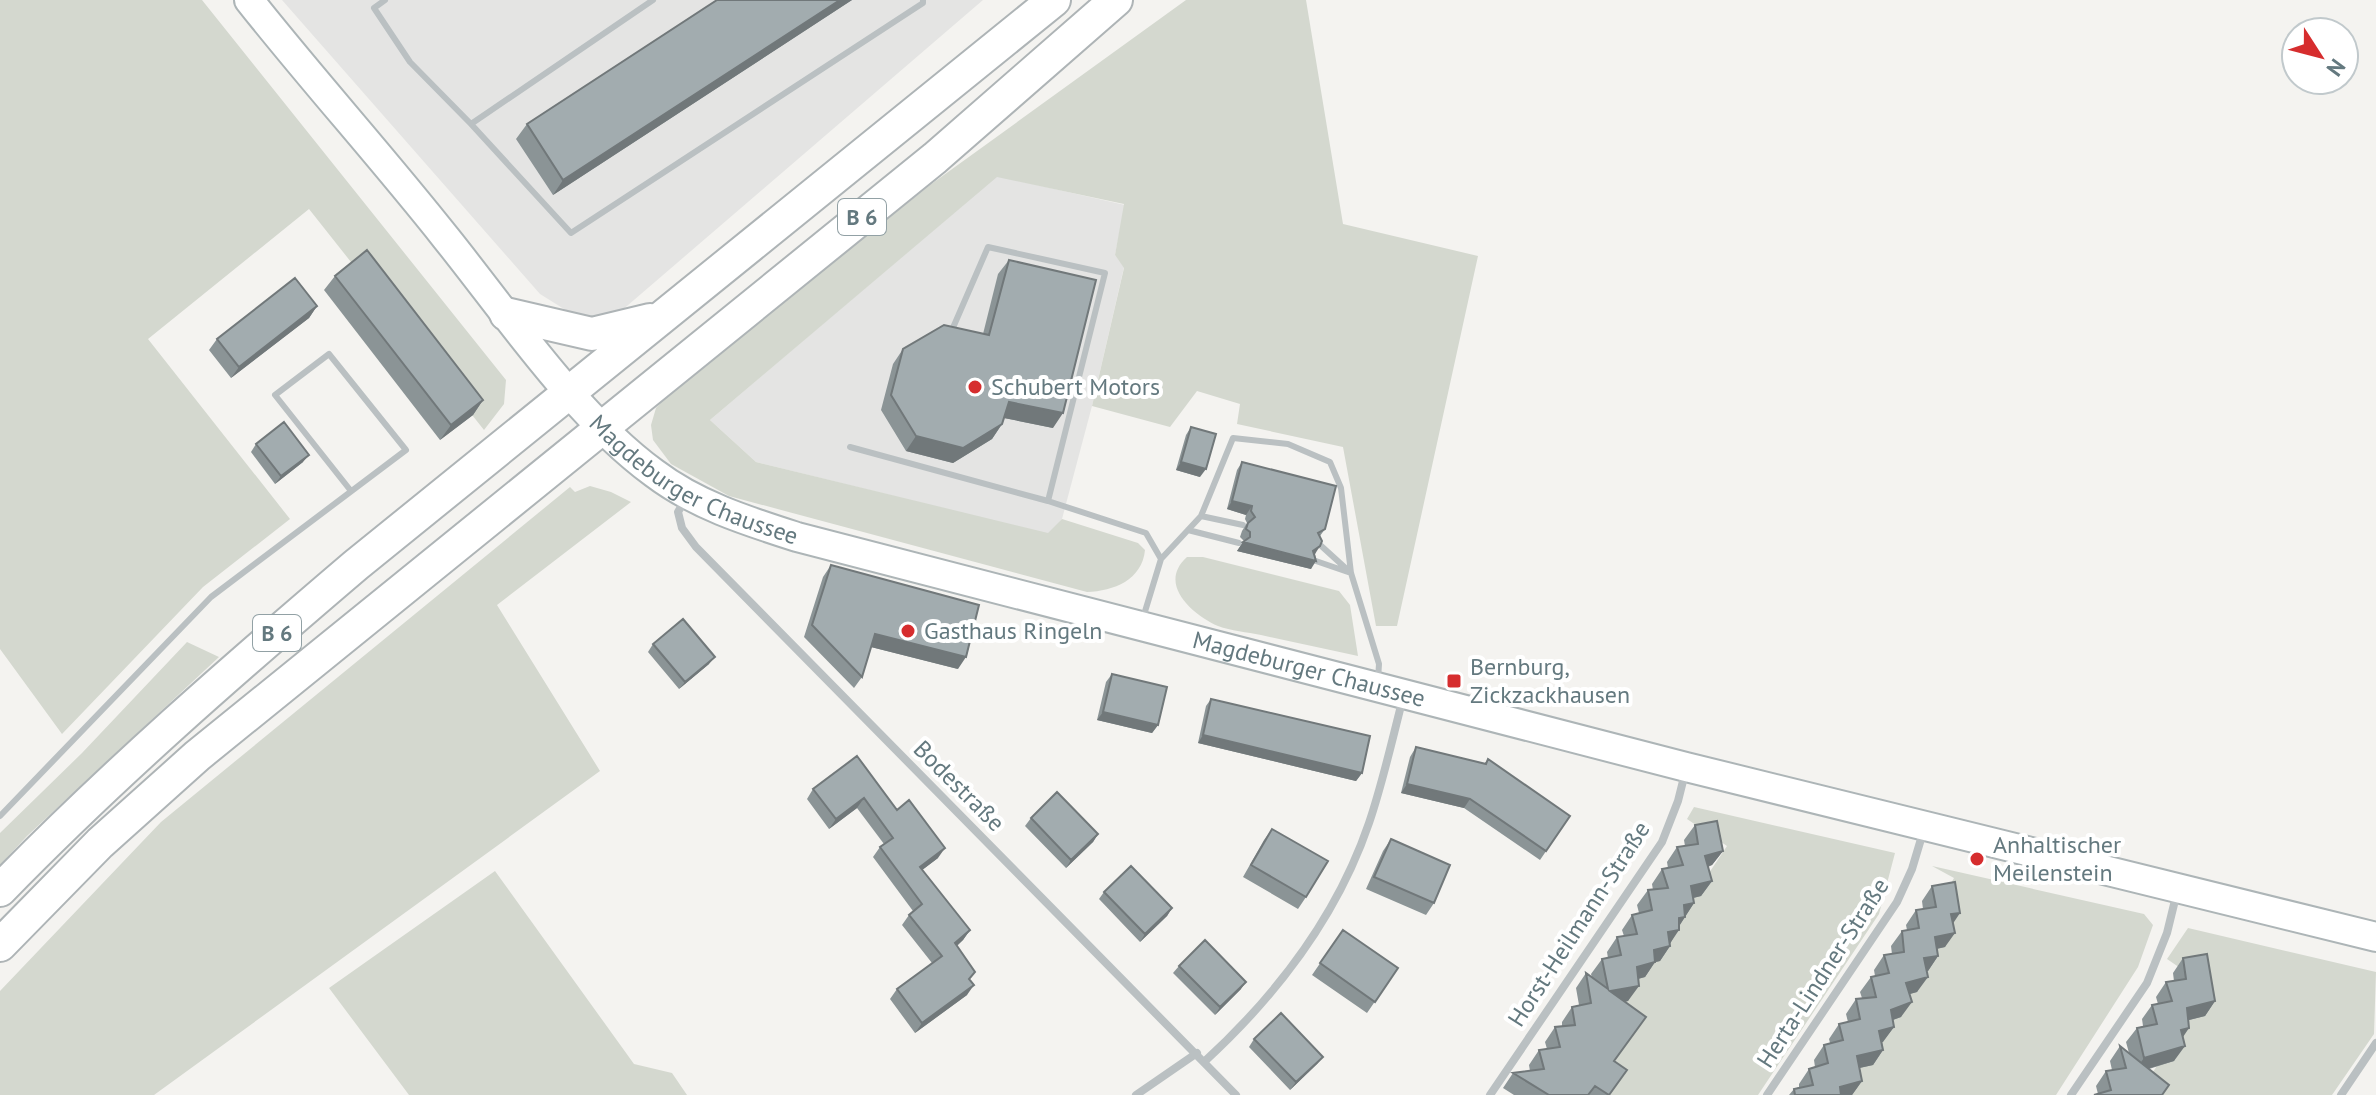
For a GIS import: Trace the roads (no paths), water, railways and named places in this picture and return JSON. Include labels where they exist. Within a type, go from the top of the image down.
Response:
[{"type":"main road","name":"Magdeburger Chaussee","points":[[249,0],[384,161],[569,392],[642,465],[723,512],[797,537],[1686,767],[2376,937]]},
{"type":"main road","name":"B 6","points":[[0,890],[115,778],[273,636],[1054,0]]},
{"type":"main road","name":"B 6","points":[[0,945],[100,843],[197,756],[935,158],[1116,0]]},
{"type":"main road","name":"B 6","points":[[506,314],[592,334],[622,329],[665,315]]},
{"type":"street","name":"Bodestraße","points":[[689,495],[678,512],[682,528],[696,547],[1236,1095]]},
{"type":"street","points":[[1204,1062],[1265,1001],[1299,957],[1346,881],[1369,824],[1404,694]]},
{"type":"street","name":"Horst-Heilmann-Straße","points":[[1490,1095],[1662,842],[1678,801],[1686,767]]},
{"type":"street","name":"Herta-Lindner-Straße","points":[[1767,1095],[1897,902],[1915,861],[1924,826]]},
{"type":"street","points":[[2071,1095],[2147,983],[2167,933],[2178,889]]},
{"type":"street","points":[[2341,1095],[2376,1043]]},
{"type":"street","points":[[1136,1095],[1197,1053]]},
{"type":"lane","points":[[385,0],[374,8],[410,62],[571,233],[923,3],[923,0]]},
{"type":"lane","points":[[471,124],[653,0]]},
{"type":"lane","points":[[952,330],[988,247],[1105,273],[1048,501]]},
{"type":"lane","points":[[0,816],[211,597],[406,450],[329,354],[275,395],[351,491]]},
{"type":"lane","points":[[1141,626],[1161,559],[1201,516],[1233,438],[1288,444],[1330,462],[1341,488],[1351,573],[1379,664],[1377,686]]},
{"type":"lane","points":[[850,447],[1048,501],[1146,533],[1161,559]]},
{"type":"lane","points":[[1201,516],[1243,525]]},
{"type":"lane","points":[[1188,530],[1239,543]]},
{"type":"lane","points":[[1318,543],[1351,573]]},
{"type":"lane","points":[[1313,560],[1351,573]]},
{"type":"place","name":"Schubert Motors","points":[[975,387]]},
{"type":"place","name":"Gasthaus Ringeln","points":[[908,631]]},
{"type":"place","name":"Bernburg, Zickzackhausen","points":[[1454,681]]},
{"type":"place","name":"Anhaltischer Meilenstein","points":[[1977,859]]}]
